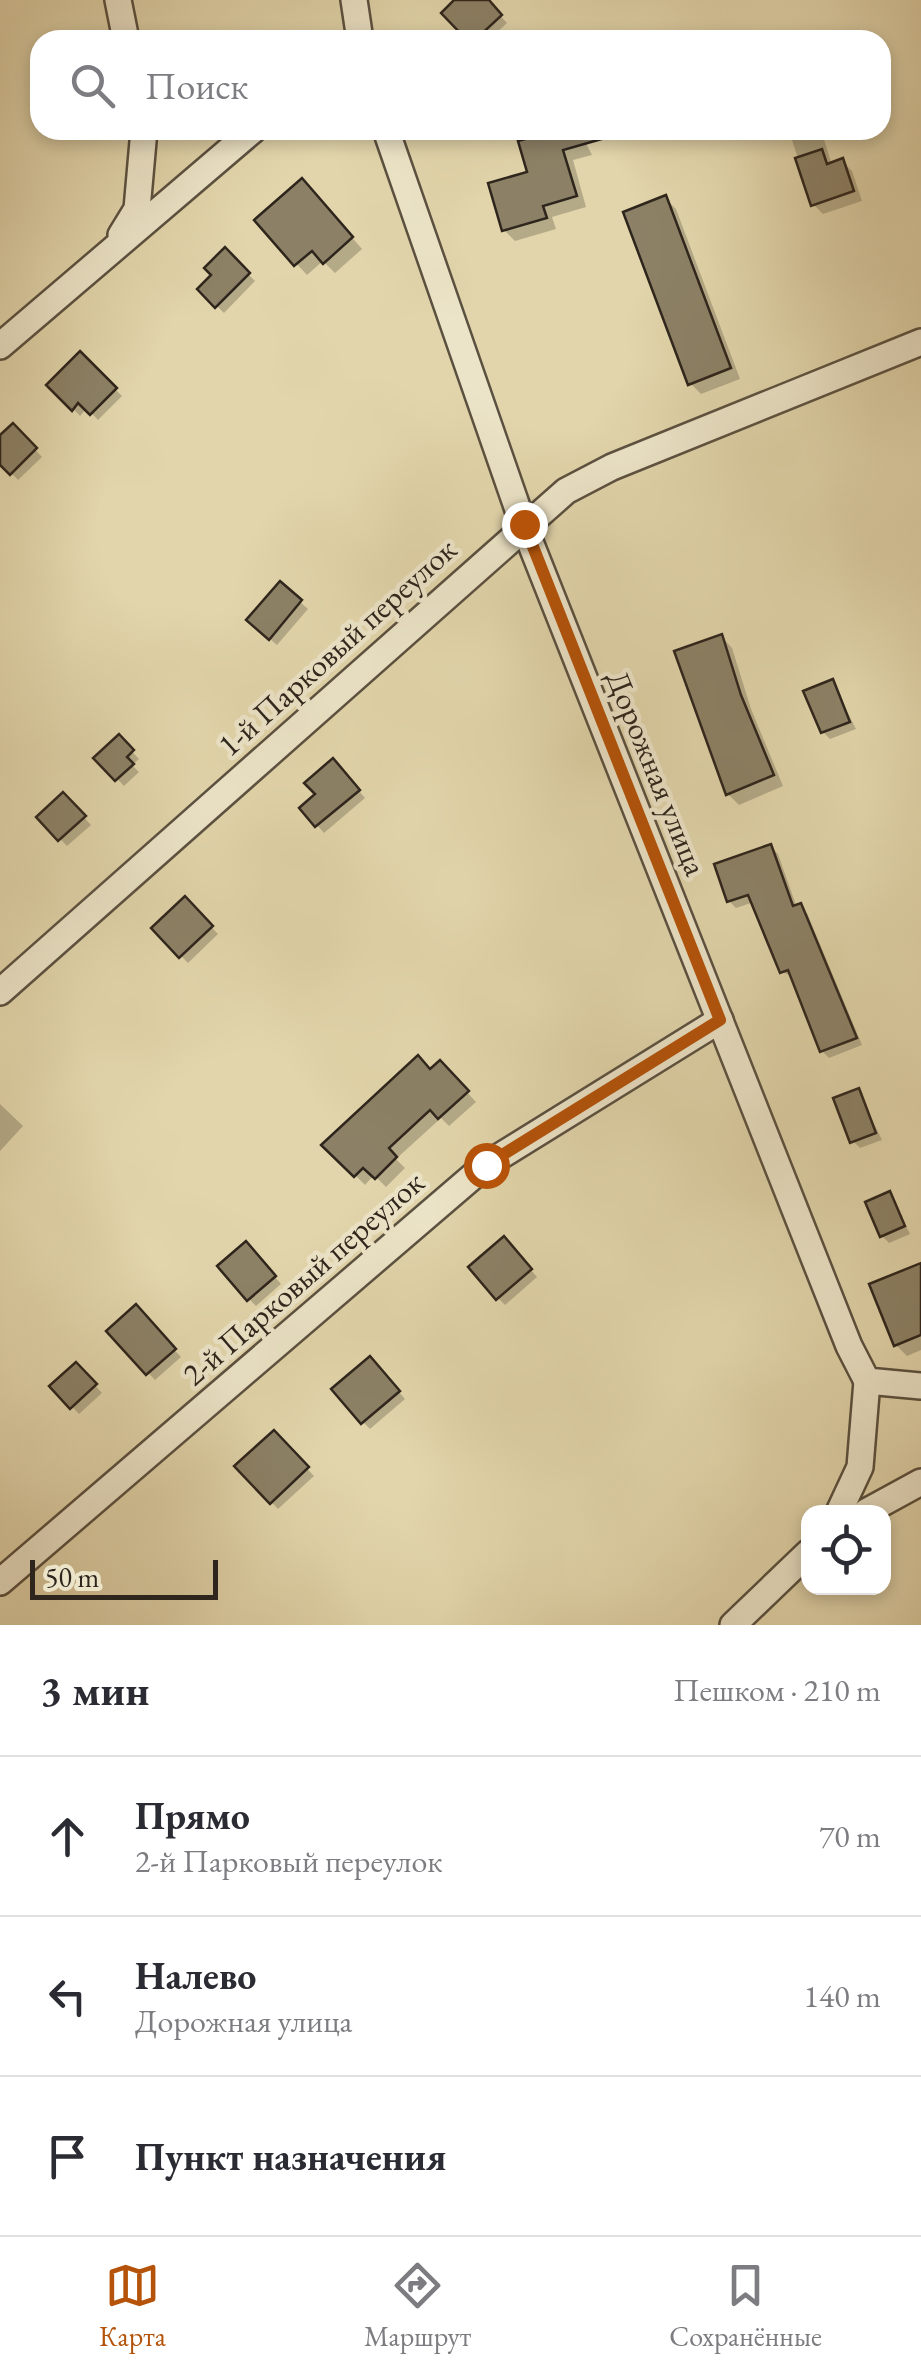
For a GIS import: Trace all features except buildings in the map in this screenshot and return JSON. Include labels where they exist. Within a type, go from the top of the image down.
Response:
[{"type":"street","points":[[118,0],[124,30]]},
{"type":"street","points":[[354,0],[356,30]]},
{"type":"street","points":[[98,262],[137,209],[143,140]]},
{"type":"street","points":[[0,346],[241,140]]},
{"type":"street","name":"Дорожная улица","points":[[390,140],[524,524],[867,1381]]},
{"type":"street","name":"1-й Парковый переулок","points":[[0,992],[524,524],[566,491],[612,466],[921,342]]},
{"type":"street","name":"2-й Парковый переулок","points":[[0,1582],[486,1165],[720,1020]]},
{"type":"street","points":[[842,1505],[860,1466],[867,1381],[921,1386]]},
{"type":"street","points":[[879,1505],[921,1482]]},
{"type":"street","points":[[733,1625],[801,1560]]},
{"type":"route","points":[[486,1165],[720,1020],[524,524]]}]
